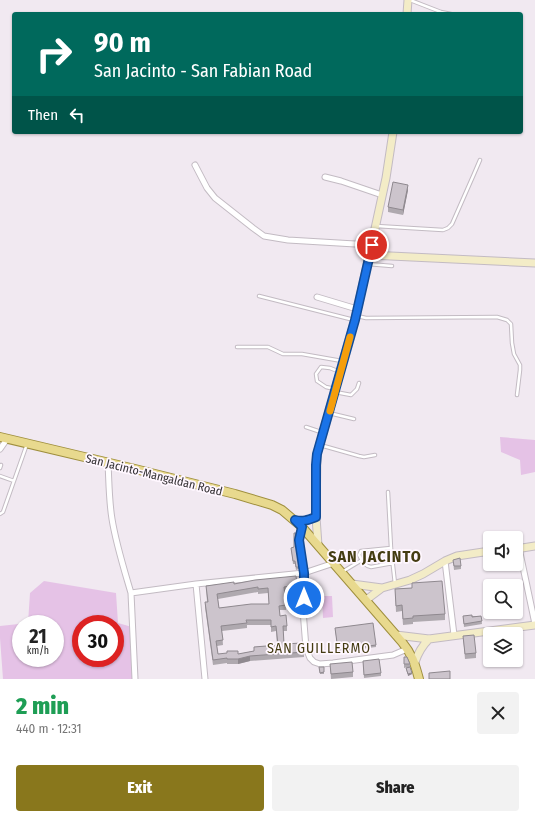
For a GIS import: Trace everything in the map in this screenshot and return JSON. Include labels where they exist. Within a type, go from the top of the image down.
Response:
[{"type":"main road","points":[[407,12],[409,0]]},
{"type":"main road","points":[[318,545],[316,517],[317,454],[356,315],[376,226],[393,134]]},
{"type":"main road","points":[[370,255],[535,263]]},
{"type":"main road","name":"San Jacinto-Mangaldan Road","points":[[4,438],[191,483],[260,504],[272,505],[282,510],[302,527],[396,635],[415,662],[419,679]]},
{"type":"main road","points":[[295,520],[308,520],[316,517]]},
{"type":"main road","points":[[523,548],[535,546]]},
{"type":"main road","points":[[366,600],[382,588],[410,580],[457,556],[483,552]]},
{"type":"main road","points":[[352,584],[382,588]]},
{"type":"main road","points":[[396,635],[429,639],[535,625]]},
{"type":"main road","points":[[415,662],[418,653],[429,639]]},
{"type":"street","points":[[195,165],[207,188],[215,198],[264,236],[288,240],[372,245]]},
{"type":"street","points":[[325,177],[382,195]]},
{"type":"street","points":[[317,296],[356,315]]},
{"type":"street","points":[[0,449],[4,438]]},
{"type":"street","points":[[108,463],[112,518],[117,545],[131,593],[135,679]]},
{"type":"street","points":[[302,527],[299,540],[304,573],[303,610],[306,648],[310,658],[314,662],[320,664],[393,655],[407,649]]},
{"type":"street","points":[[446,561],[454,635]]},
{"type":"street","points":[[131,593],[196,584],[304,573],[334,563]]},
{"type":"street","points":[[522,571],[535,625]]},
{"type":"street","points":[[196,584],[204,679]]},
{"type":"lane","points":[[409,0],[441,12]]},
{"type":"lane","points":[[376,226],[443,230],[448,228],[452,224],[480,160]]},
{"type":"lane","points":[[368,264],[392,266]]},
{"type":"lane","points":[[259,296],[366,318],[497,318],[507,320],[511,324],[514,354],[520,365],[517,395]]},
{"type":"lane","points":[[237,347],[268,347],[283,354],[302,354],[343,361]]},
{"type":"lane","points":[[340,372],[330,368],[321,367],[316,374],[317,381],[335,391],[351,395],[357,389],[359,383]]},
{"type":"lane","points":[[330,411],[354,419]]},
{"type":"lane","points":[[306,428],[323,432]]},
{"type":"lane","points":[[0,514],[3,512],[27,444]]},
{"type":"lane","points":[[319,445],[364,457],[375,455]]},
{"type":"lane","points":[[0,476],[14,480]]},
{"type":"lane","points":[[388,492],[391,548],[395,584]]},
{"type":"lane","points":[[391,548],[361,551],[359,555],[365,564],[370,567],[393,564]]},
{"type":"lane","points":[[342,572],[362,560]]},
{"type":"shaded area","points":[[500,437],[535,440],[535,472],[521,475],[520,460],[501,452]]},
{"type":"shaded area","points":[[44,581],[116,593],[117,615],[72,615],[72,667],[124,667],[124,625],[132,627],[134,679],[3,679],[0,626],[12,625],[12,667],[64,667],[64,615],[29,615],[30,593]]},
{"type":"shaded area","points":[[322,596],[332,596],[333,617],[323,618]]},
{"type":"building","points":[[393,182],[408,185],[403,210],[388,207]]},
{"type":"building","points":[[294,533],[296,533],[295,538],[299,567],[296,567],[295,561],[293,561],[291,548],[294,547]]},
{"type":"building","points":[[460,558],[461,566],[454,566],[453,560]]},
{"type":"building","points":[[296,576],[297,585],[284,587],[286,605],[279,606],[280,616],[286,615],[287,626],[283,626],[284,644],[302,643],[304,652],[213,660],[205,602],[208,602],[206,586],[234,582],[234,584],[255,580]],"holes":[[[258,587],[258,589],[268,588],[269,604],[251,604],[219,608],[217,594]],[[246,620],[271,620],[271,627],[276,626],[278,645],[254,647],[254,651],[238,654],[238,651],[227,651],[227,653],[218,654],[216,641],[223,640],[221,626],[247,623]]]},
{"type":"building","points":[[442,581],[445,614],[413,616],[413,618],[403,619],[402,605],[396,606],[395,589],[412,588],[412,583]]},
{"type":"building","points":[[472,615],[472,617],[481,616],[482,621],[464,624],[463,616]]},
{"type":"building","points":[[373,623],[376,645],[338,650],[335,628]]},
{"type":"building","points":[[474,635],[476,653],[465,654],[463,636]]},
{"type":"building","points":[[404,657],[407,657],[410,664],[404,664]]},
{"type":"building","points":[[379,659],[381,673],[364,675],[363,661]]},
{"type":"building","points":[[352,662],[353,672],[331,674],[330,664]]},
{"type":"building","points":[[319,667],[324,667],[324,672],[320,673]]},
{"type":"building","points":[[410,667],[412,673],[408,674],[406,668]]},
{"type":"building","points":[[450,671],[450,679],[429,679],[429,673]]},
{"type":"slow traffic","points":[[330,411],[350,337]]},
{"type":"district","name":"SAN JACINTO","points":[[375,556]]},
{"type":"district","name":"SAN GUILLERMO","points":[[319,648]]},
{"type":"route","points":[[304,598],[304,573],[299,540],[302,527],[295,520],[301,521],[316,517],[317,454],[355,320],[372,245]]}]
